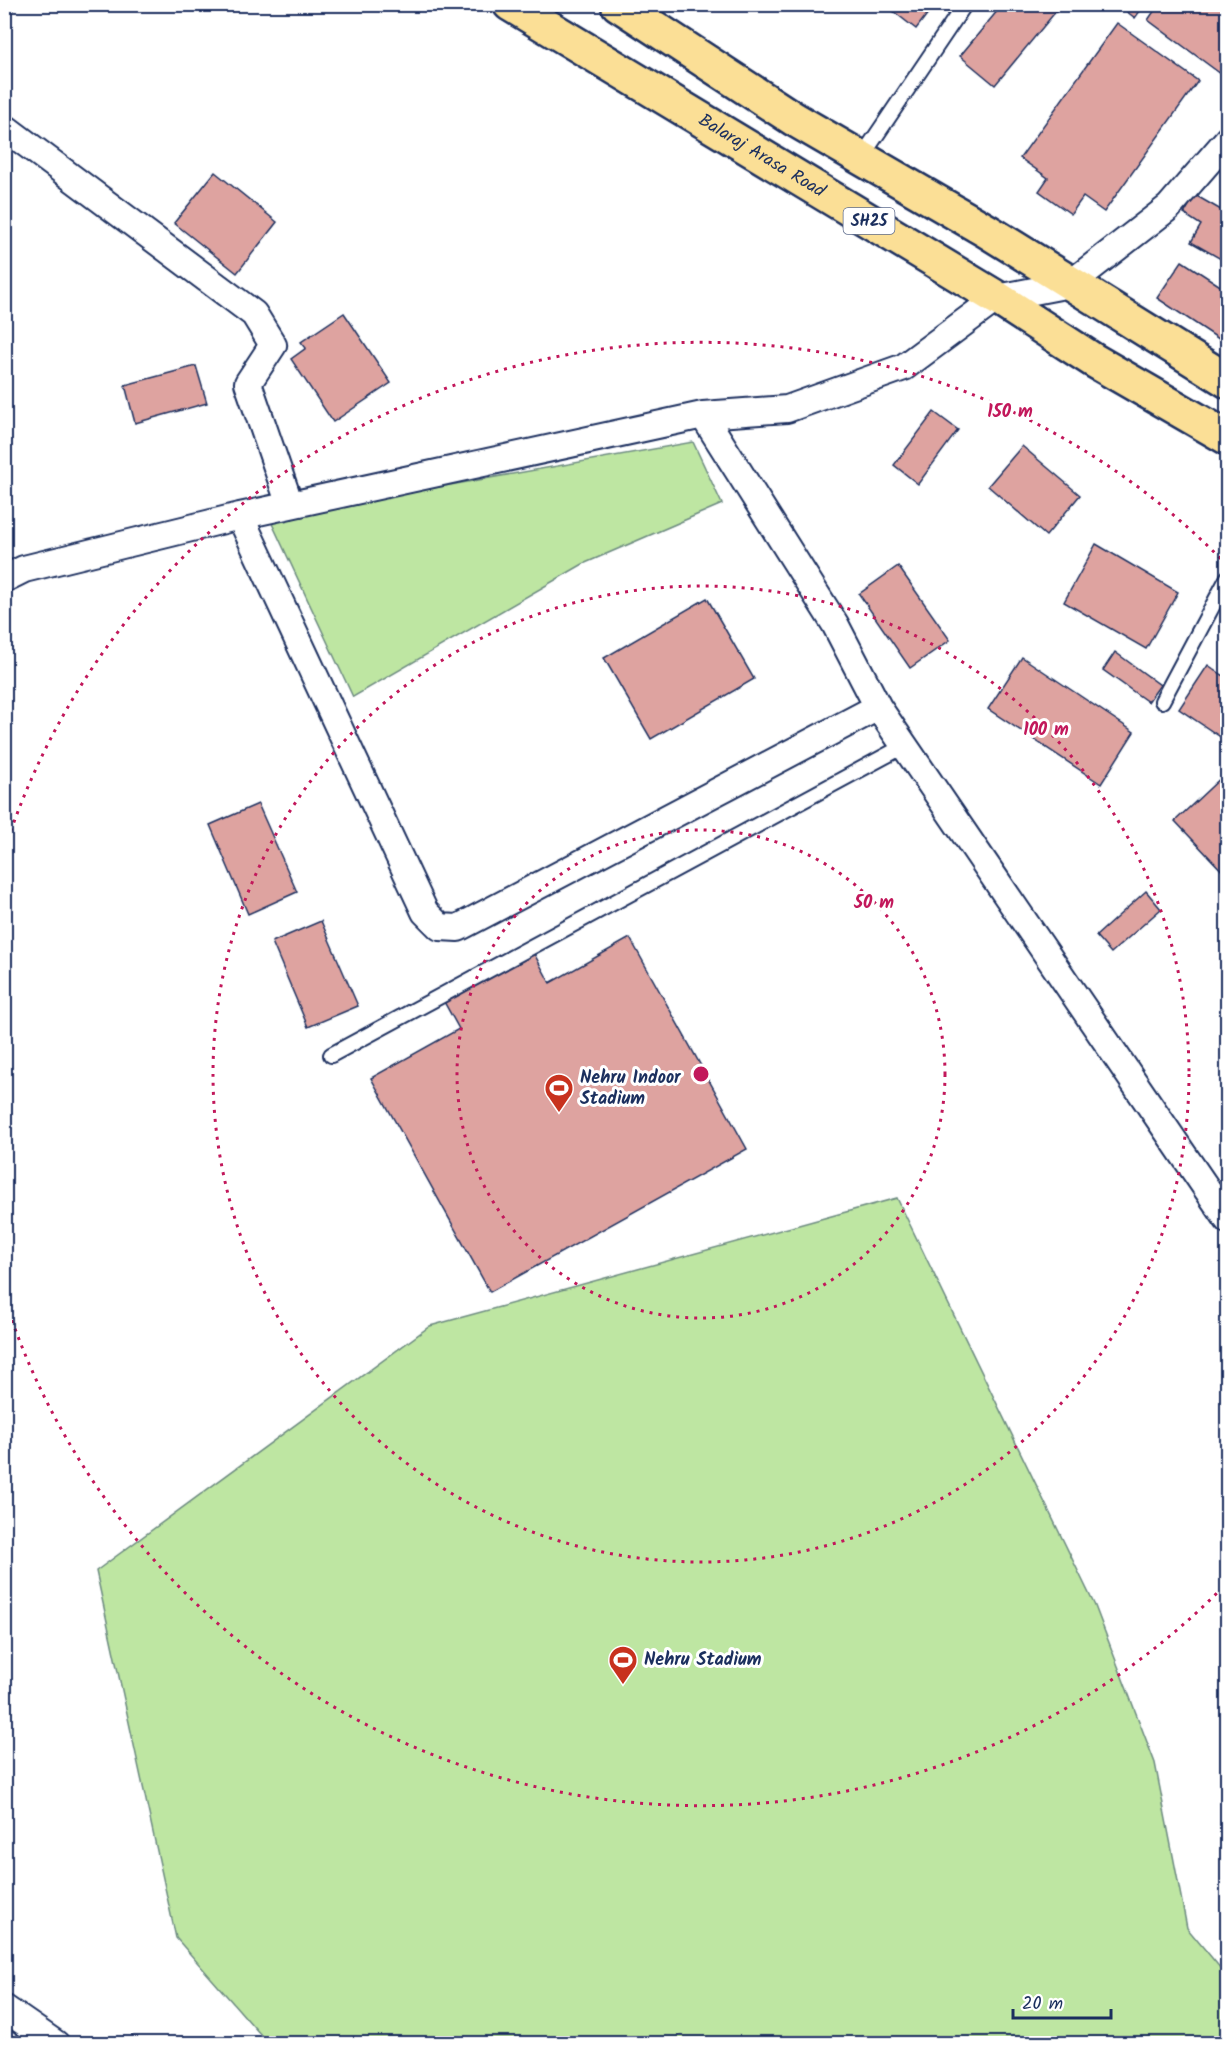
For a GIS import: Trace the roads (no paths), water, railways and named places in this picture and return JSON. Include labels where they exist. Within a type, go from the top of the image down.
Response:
[{"type":"main road","name":"Balaraj Arasa Road","points":[[510,4],[997,298],[1093,360],[1227,438]]},
{"type":"main road","name":"SH25","points":[[618,4],[794,118],[987,231],[1227,381]]},
{"type":"street","points":[[4,127],[254,314],[273,345],[248,383],[290,505]]},
{"type":"street","points":[[4,579],[24,569],[240,516],[703,415],[787,409],[904,367],[997,298],[1070,284],[1169,207],[1227,139]]},
{"type":"street","points":[[703,415],[835,624],[878,707],[1227,1220]]},
{"type":"street","points":[[240,516],[425,912],[440,927],[458,928],[878,707]]},
{"type":"street","points":[[4,2008],[54,2043]]},
{"type":"lane","points":[[861,158],[965,4]]},
{"type":"lane","points":[[1162,701],[1227,577]]},
{"type":"lane","points":[[331,1054],[904,746]]},
{"type":"place","name":"Nehru Indoor Stadium","points":[[559,1114]]},
{"type":"place","name":"Nehru Stadium","points":[[623,1686]]}]
